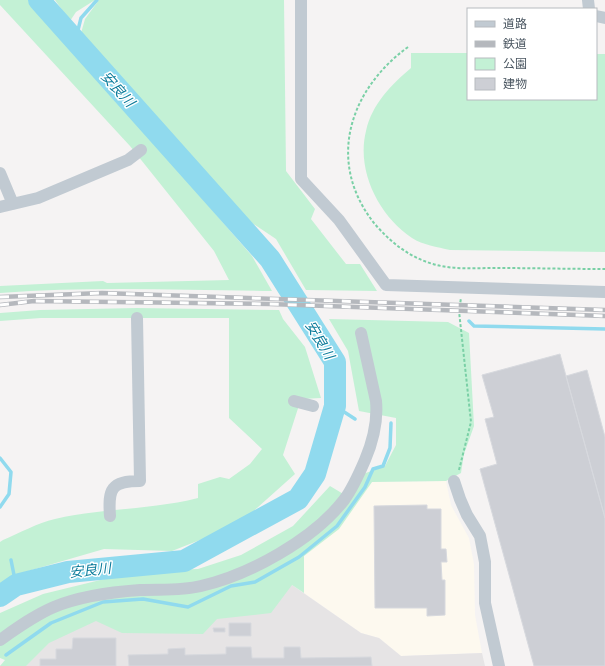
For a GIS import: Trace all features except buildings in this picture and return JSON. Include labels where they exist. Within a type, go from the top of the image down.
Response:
[{"type":"street","points":[[301,0],[300,179],[339,220],[386,285],[605,292]]},
{"type":"street","points":[[0,207],[38,198],[128,160],[141,150]]},
{"type":"street","points":[[0,173],[13,204]]},
{"type":"street","points":[[110,516],[110,493],[115,486],[121,482],[140,481],[138,318]]},
{"type":"street","points":[[0,640],[24,623],[55,607],[96,595],[140,590],[188,588],[202,586],[231,576],[289,549],[318,525],[343,501],[355,483],[374,436],[377,412],[376,401],[361,333]]},
{"type":"street","points":[[294,401],[313,406]]},
{"type":"street","points":[[454,481],[467,515],[480,536],[485,562],[485,603],[499,666]]},
{"type":"path","points":[[408,47],[382,70],[364,93],[358,104],[349,136],[348,166],[355,188],[366,212],[382,233],[393,243],[411,255],[442,266],[605,269]]},
{"type":"path","points":[[454,481],[471,422],[459,311],[461,287]]},
{"type":"shaded area","points":[[446,481],[451,505],[469,538],[474,564],[475,615],[482,653],[401,656],[379,638],[361,633],[304,593],[304,556],[339,529],[372,482]]},
{"type":"shaded area","points":[[292,585],[361,633],[379,638],[401,656],[482,653],[485,666],[0,666],[54,625]]},
{"type":"green space","points":[[0,0],[30,0],[252,256],[272,291],[102,289],[0,293],[0,286],[103,281],[107,283],[229,280],[214,251],[130,146],[0,5]]},
{"type":"green space","points":[[55,0],[95,0],[76,12],[70,21]]},
{"type":"green space","points":[[99,0],[284,0],[286,171],[315,209],[311,219],[346,264],[360,264],[377,291],[306,290],[276,239],[249,221],[81,33],[85,19]]},
{"type":"green space","points":[[411,53],[467,53],[467,100],[597,100],[597,54],[605,54],[605,252],[450,250],[430,246],[412,238],[400,229],[389,218],[373,191],[367,177],[364,162],[364,146],[366,131],[373,112],[383,96],[396,81],[411,68]]},
{"type":"green space","points":[[137,308],[279,310],[283,319],[305,347],[321,398],[301,399],[283,455],[295,474],[238,525],[172,551],[104,549],[18,574],[0,584],[0,542],[3,540],[48,521],[73,515],[162,505],[198,498],[198,484],[220,477],[229,479],[250,464],[262,449],[229,418],[229,318],[41,318],[0,321],[0,313],[40,310]]},
{"type":"green space","points":[[329,319],[448,322],[469,333],[474,426],[464,454],[461,473],[446,481],[372,482],[339,529],[304,556],[304,593],[292,585],[271,613],[217,619],[203,634],[122,633],[96,621],[49,643],[26,666],[0,666],[5,660],[0,658],[0,613],[43,594],[133,572],[198,569],[241,555],[293,526],[330,486],[350,498],[363,474],[385,466],[396,445],[396,418],[359,411],[348,351]]},
{"type":"waterway","name":"安良川","points":[[0,596],[16,585],[68,572],[184,561],[298,499],[315,474],[335,406],[335,362],[270,259],[39,0]]},
{"type":"waterway","points":[[75,42],[81,18],[97,0]]},
{"type":"waterway","points":[[469,321],[474,326],[605,329]]},
{"type":"waterway","points":[[335,406],[355,419]]},
{"type":"waterway","points":[[6,655],[51,623],[103,602],[143,599],[188,607],[231,586],[255,582],[299,557],[337,526],[365,487],[373,469],[383,466],[390,448],[391,423]]},
{"type":"waterway","points":[[0,458],[11,472],[9,494],[0,507]]},
{"type":"waterway","points":[[11,560],[16,585]]},
{"type":"railway","points":[[0,297],[102,293],[605,310]]},
{"type":"railway","points":[[0,305],[34,301],[270,304],[605,316]]}]
